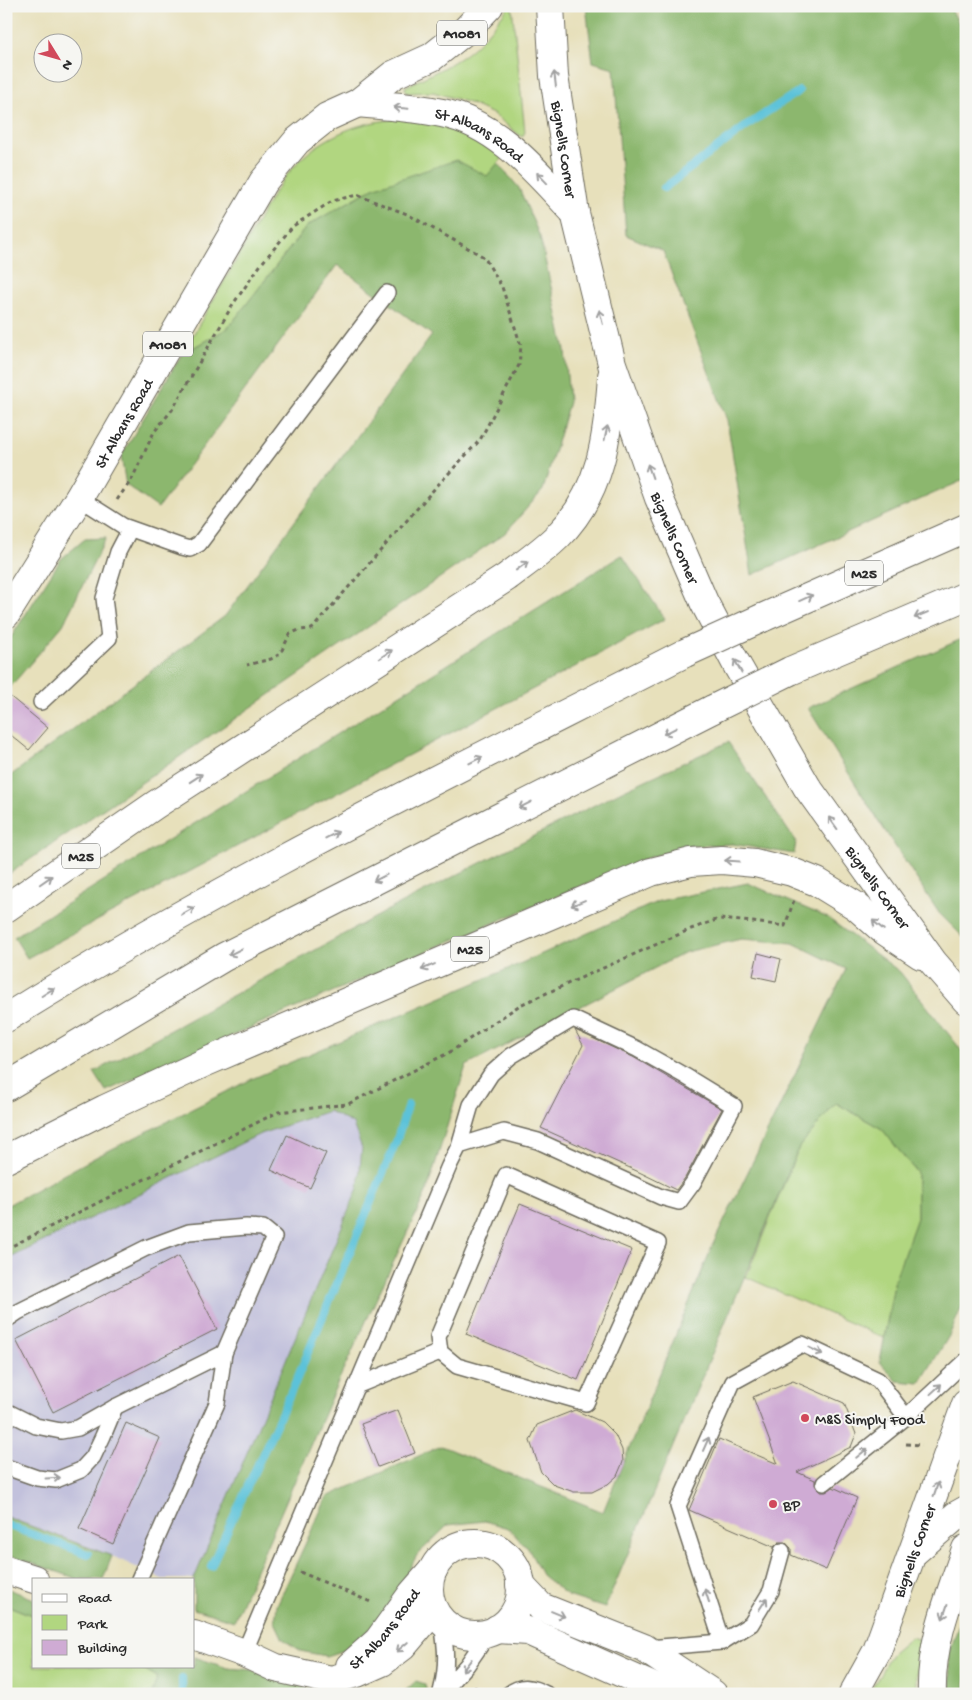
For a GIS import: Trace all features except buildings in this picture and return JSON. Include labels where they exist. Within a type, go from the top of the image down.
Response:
[{"type":"main road","name":"St Albans Road","points":[[6,614],[79,498],[262,182],[296,141],[327,117],[358,103],[393,75],[432,57],[466,30],[489,6]]},
{"type":"main road","name":"Bignells Corner","points":[[550,6],[554,76],[575,213],[612,364],[659,498],[704,602],[725,643],[807,787],[933,962],[966,1000]]},
{"type":"main road","name":"St Albans Road","points":[[358,103],[444,113],[473,123],[497,137],[518,154],[575,213]]},
{"type":"main road","name":"M25","points":[[6,908],[155,804],[507,577],[552,542],[585,502],[595,480],[609,420],[612,364]]},
{"type":"main road","name":"M25","points":[[6,1018],[75,975],[252,876],[685,653],[966,528]]},
{"type":"main road","points":[[6,1087],[224,957],[713,709],[790,672],[966,596]]},
{"type":"main road","name":"M25","points":[[6,1158],[206,1062],[651,872],[691,862],[722,860],[755,862],[792,872],[817,882],[856,906],[882,929],[933,962]]},
{"type":"main road","name":"Bignells Corner","points":[[853,1694],[877,1651],[966,1404]]},
{"type":"main road","points":[[914,1552],[946,1524],[966,1510]]},
{"type":"main road","points":[[493,1631],[506,1622],[513,1614],[519,1599],[520,1585],[516,1570],[508,1558],[497,1549],[483,1544],[461,1545],[442,1556],[433,1570],[429,1588],[431,1603],[438,1616],[460,1633],[472,1636],[493,1631],[528,1631],[669,1694]]},
{"type":"main road","points":[[932,1694],[934,1657],[939,1630],[966,1549]]},
{"type":"main road","points":[[6,1570],[32,1578]]},
{"type":"main road","name":"St Albans Road","points":[[331,1680],[378,1641],[412,1594],[433,1570]]},
{"type":"main road","points":[[520,1585],[541,1607],[644,1648],[713,1694]]},
{"type":"main road","name":"St Albans Road","points":[[195,1636],[244,1653],[276,1668],[331,1680],[357,1673],[382,1662],[438,1616]]},
{"type":"lane","points":[[79,498],[123,526],[190,549],[199,544],[387,293]]},
{"type":"lane","points":[[41,702],[109,638],[104,598],[118,552],[130,528]]},
{"type":"lane","points":[[244,1653],[445,1175],[459,1146],[471,1105],[491,1074],[511,1056],[573,1019],[637,1049],[734,1106],[693,1183],[679,1202],[660,1197],[538,1141],[504,1132],[459,1146]]},
{"type":"lane","points":[[506,1175],[658,1243],[586,1403],[457,1366],[440,1352],[438,1337],[506,1175]]},
{"type":"lane","points":[[6,1320],[18,1312],[146,1248],[189,1232],[246,1227],[263,1228],[274,1237],[224,1353],[217,1403],[139,1578]]},
{"type":"lane","points":[[722,1642],[678,1506],[733,1382],[802,1344],[878,1380],[906,1417]]},
{"type":"lane","points":[[356,1386],[440,1352]]},
{"type":"lane","points":[[6,1411],[36,1426],[61,1431],[78,1428],[115,1406],[224,1353]]},
{"type":"lane","points":[[824,1483],[906,1417],[966,1361]]},
{"type":"lane","points":[[6,1467],[38,1478],[56,1480],[81,1470],[93,1457],[115,1406]]},
{"type":"lane","points":[[644,1648],[722,1642],[751,1624],[771,1591],[782,1551]]},
{"type":"lane","points":[[438,1616],[446,1653],[446,1674],[441,1694],[467,1665],[493,1631]]},
{"type":"lane","points":[[509,1694],[513,1690],[531,1686],[546,1694]]},
{"type":"path","points":[[106,515],[132,479],[154,432],[172,410],[233,304],[262,263],[293,226],[332,201],[357,195],[407,214],[484,257],[502,287],[521,346],[519,366],[480,440],[436,487],[312,629],[299,630],[290,634],[280,654],[271,659],[247,665]]},
{"type":"path","points":[[6,1249],[278,1112],[348,1104],[450,1052],[520,1004],[691,928],[719,919],[785,926],[796,894]]},
{"type":"path","points":[[281,1564],[378,1607]]},
{"type":"shaded area","points":[[329,1111],[353,1124],[362,1147],[358,1188],[194,1578],[160,1578],[112,1556],[6,1517],[6,1260],[260,1134]]},
{"type":"green space","points":[[509,6],[512,6],[525,132],[522,137],[493,114],[467,102],[433,92],[406,93],[405,87],[449,65],[466,54],[492,28]]},
{"type":"green space","points":[[586,6],[949,6],[966,35],[966,479],[752,575],[727,420],[663,251],[626,235],[614,68],[593,62]]},
{"type":"green space","points":[[408,118],[441,122],[505,155],[488,176],[373,188],[307,226],[228,328],[182,354],[266,206],[286,176],[298,163],[325,141],[355,127],[375,122]]},
{"type":"green space","points":[[456,160],[487,176],[498,163],[519,188],[540,237],[565,350],[569,402],[543,490],[505,533],[6,876],[6,779],[225,616],[432,335],[337,265],[158,508],[126,485],[121,456],[182,354],[228,328],[307,226],[373,188]]},
{"type":"green space","points":[[106,538],[63,625],[6,692],[6,645],[61,559],[85,539]]},
{"type":"green space","points":[[622,555],[665,619],[27,958],[14,937]]},
{"type":"green space","points":[[966,637],[966,940],[939,913],[808,708]]},
{"type":"green space","points":[[728,742],[796,842],[794,854],[732,844],[691,846],[650,857],[389,967],[106,1091],[94,1072],[386,911],[622,791]]},
{"type":"green space","points":[[748,883],[828,918],[900,972],[962,1051],[966,1059],[966,1297],[949,1336],[920,1383],[897,1381],[880,1362],[895,1279],[917,1218],[917,1173],[882,1129],[836,1103],[799,1147],[605,1608],[568,1596],[542,1575],[529,1550],[508,1528],[485,1521],[448,1525],[417,1555],[395,1596],[374,1625],[350,1648],[326,1656],[300,1651],[283,1639],[275,1622],[277,1605],[327,1497],[441,1446],[603,1512],[714,1242],[846,969],[793,943],[741,939],[686,952],[466,1066],[427,1190],[336,1386],[234,1621],[195,1609],[194,1578],[358,1188],[362,1148],[353,1124],[329,1111],[260,1134],[6,1260],[6,1206],[96,1157],[254,1078],[524,962],[659,901]]},
{"type":"green space","points":[[836,1103],[882,1129],[917,1173],[917,1218],[895,1279],[884,1338],[746,1277],[799,1147]]},
{"type":"green space","points":[[6,1517],[112,1556],[103,1578],[75,1578],[6,1554]]},
{"type":"green space","points":[[6,1588],[32,1598],[32,1615],[6,1605]]},
{"type":"green space","points":[[966,1604],[966,1694],[952,1694],[949,1654]]},
{"type":"green space","points":[[6,1605],[32,1615],[32,1668],[142,1668],[158,1677],[152,1694],[6,1694]]},
{"type":"green space","points":[[911,1637],[921,1640],[917,1694],[869,1694],[891,1654]]},
{"type":"green space","points":[[195,1657],[228,1668],[253,1670],[322,1694],[152,1694],[157,1677],[142,1668],[195,1668]]},
{"type":"green space","points":[[416,1681],[425,1684],[427,1694],[402,1694]]},
{"type":"waterway","points":[[664,188],[749,124],[799,91]]},
{"type":"waterway","points":[[211,1566],[296,1381],[396,1142],[408,1105]]},
{"type":"waterway","points":[[6,1525],[88,1554]]},
{"type":"waterway","points":[[182,1679],[182,1694]]},
{"type":"place","name":"M&S Simply Food","points":[[805,1418]]},
{"type":"place","name":"BP","points":[[773,1504]]}]
